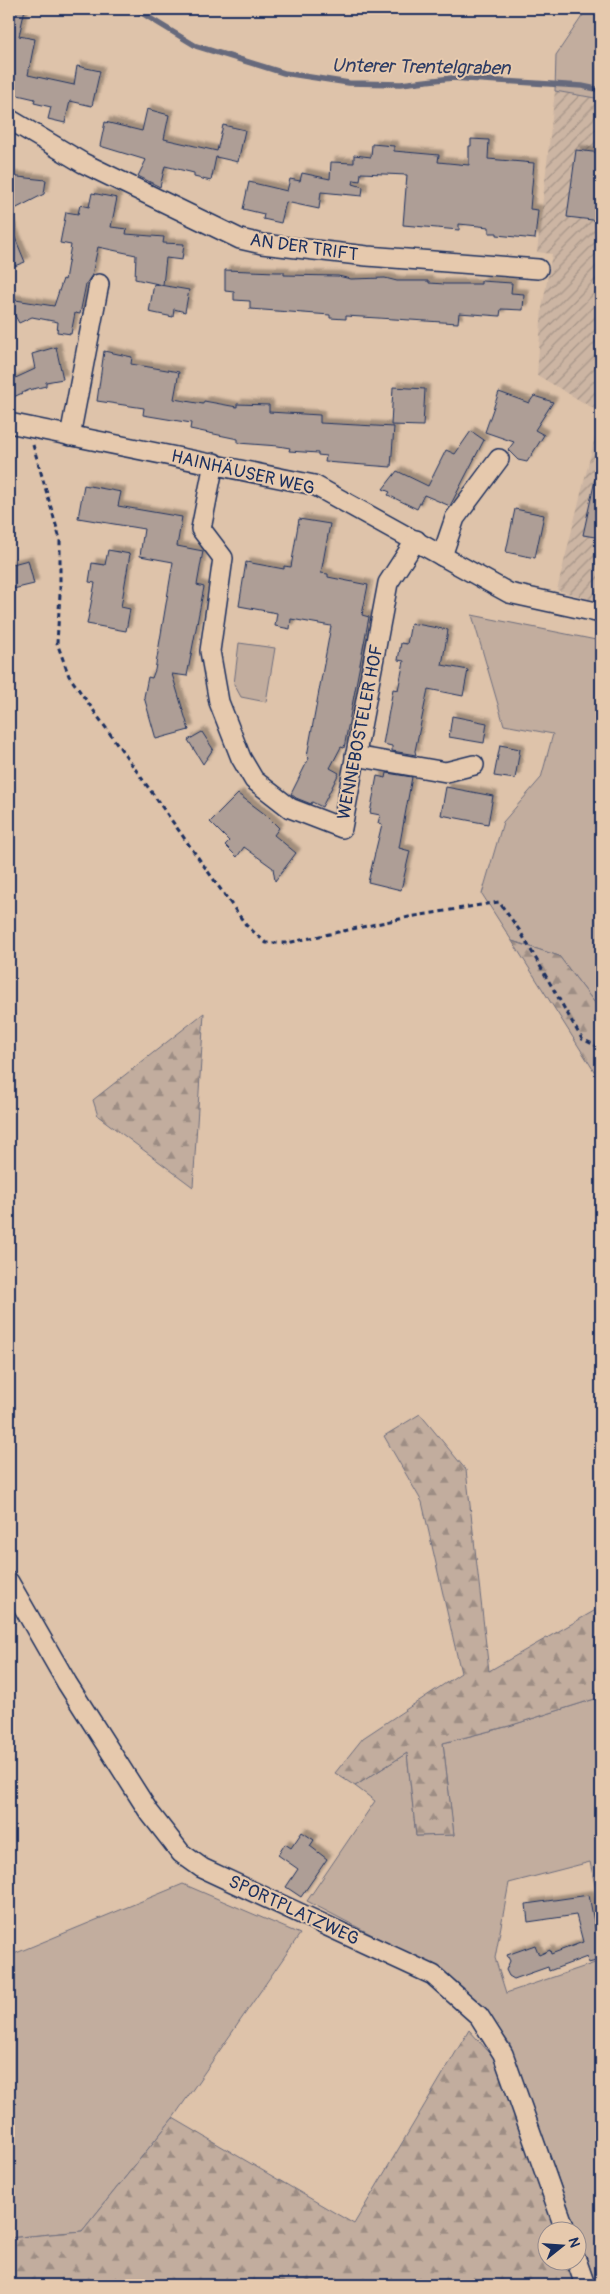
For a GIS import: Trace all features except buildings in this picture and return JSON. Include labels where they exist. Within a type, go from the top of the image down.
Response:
[{"type":"street","name":"AN DER TRIFT","points":[[9,119],[83,163],[240,239],[262,244],[367,256],[538,269]]},
{"type":"street","points":[[70,436],[99,284]]},
{"type":"street","name":"HAINHÄUSER WEG","points":[[9,423],[314,484],[509,592],[601,613]]},
{"type":"street","points":[[442,556],[454,518],[499,459]]},
{"type":"street","name":"WENNEBOSTELER HOF","points":[[214,463],[201,529],[223,558],[210,651],[219,702],[241,758],[254,780],[290,808],[342,828],[388,583],[416,540]]},
{"type":"street","points":[[355,756],[446,772],[474,765]]},
{"type":"street","name":"SPORTPLATZWEG","points":[[9,1582],[67,1683],[149,1812],[181,1853],[202,1868],[433,1975],[479,2016],[503,2054],[562,2222]]},
{"type":"street","points":[[580,2272],[585,2285]]},
{"type":"shaded area","points":[[555,91],[601,99],[601,413],[537,375],[542,308],[552,254],[537,252]]},
{"type":"shaded area","points":[[601,413],[601,602],[557,590]]},
{"type":"green space","points":[[587,9],[601,9],[601,99],[555,91],[556,55]]},
{"type":"green space","points":[[472,615],[601,641],[601,1011],[559,956],[512,941],[482,894],[503,822],[541,778],[553,734],[504,725]]},
{"type":"green space","points":[[239,643],[275,648],[266,702],[241,697],[234,684]]},
{"type":"green space","points":[[512,941],[559,956],[601,1011],[601,1082]]},
{"type":"green space","points":[[204,1013],[193,1187],[98,1116],[93,1100]]},
{"type":"green space","points":[[420,1414],[466,1470],[489,1671],[601,1607],[601,1697],[509,1726],[443,1743],[454,1835],[416,1836],[407,1753],[355,1786],[335,1773],[363,1738],[461,1673],[422,1502],[384,1436]]},
{"type":"green space","points":[[601,1697],[601,1913],[590,1862],[509,1883],[495,1958],[506,1993],[601,1961],[601,2285],[596,2285],[588,2263],[588,2222],[574,2222],[510,2044],[495,2024],[436,1968],[307,1901],[375,1801],[355,1786],[407,1753],[416,1836],[454,1835],[443,1743],[509,1726]]},
{"type":"green space","points":[[183,1884],[300,1934],[173,2118],[82,2231],[9,2238],[9,1956]]},
{"type":"green space","points":[[469,2030],[497,2061],[554,2222],[538,2222],[538,2272],[571,2272],[576,2285],[9,2285],[9,2238],[82,2231],[173,2118],[354,2224]]},
{"type":"waterway","name":"Unterer Trentelgraben","points":[[135,9],[196,46],[284,73],[349,83],[401,84],[452,78],[582,86],[601,90]]}]
